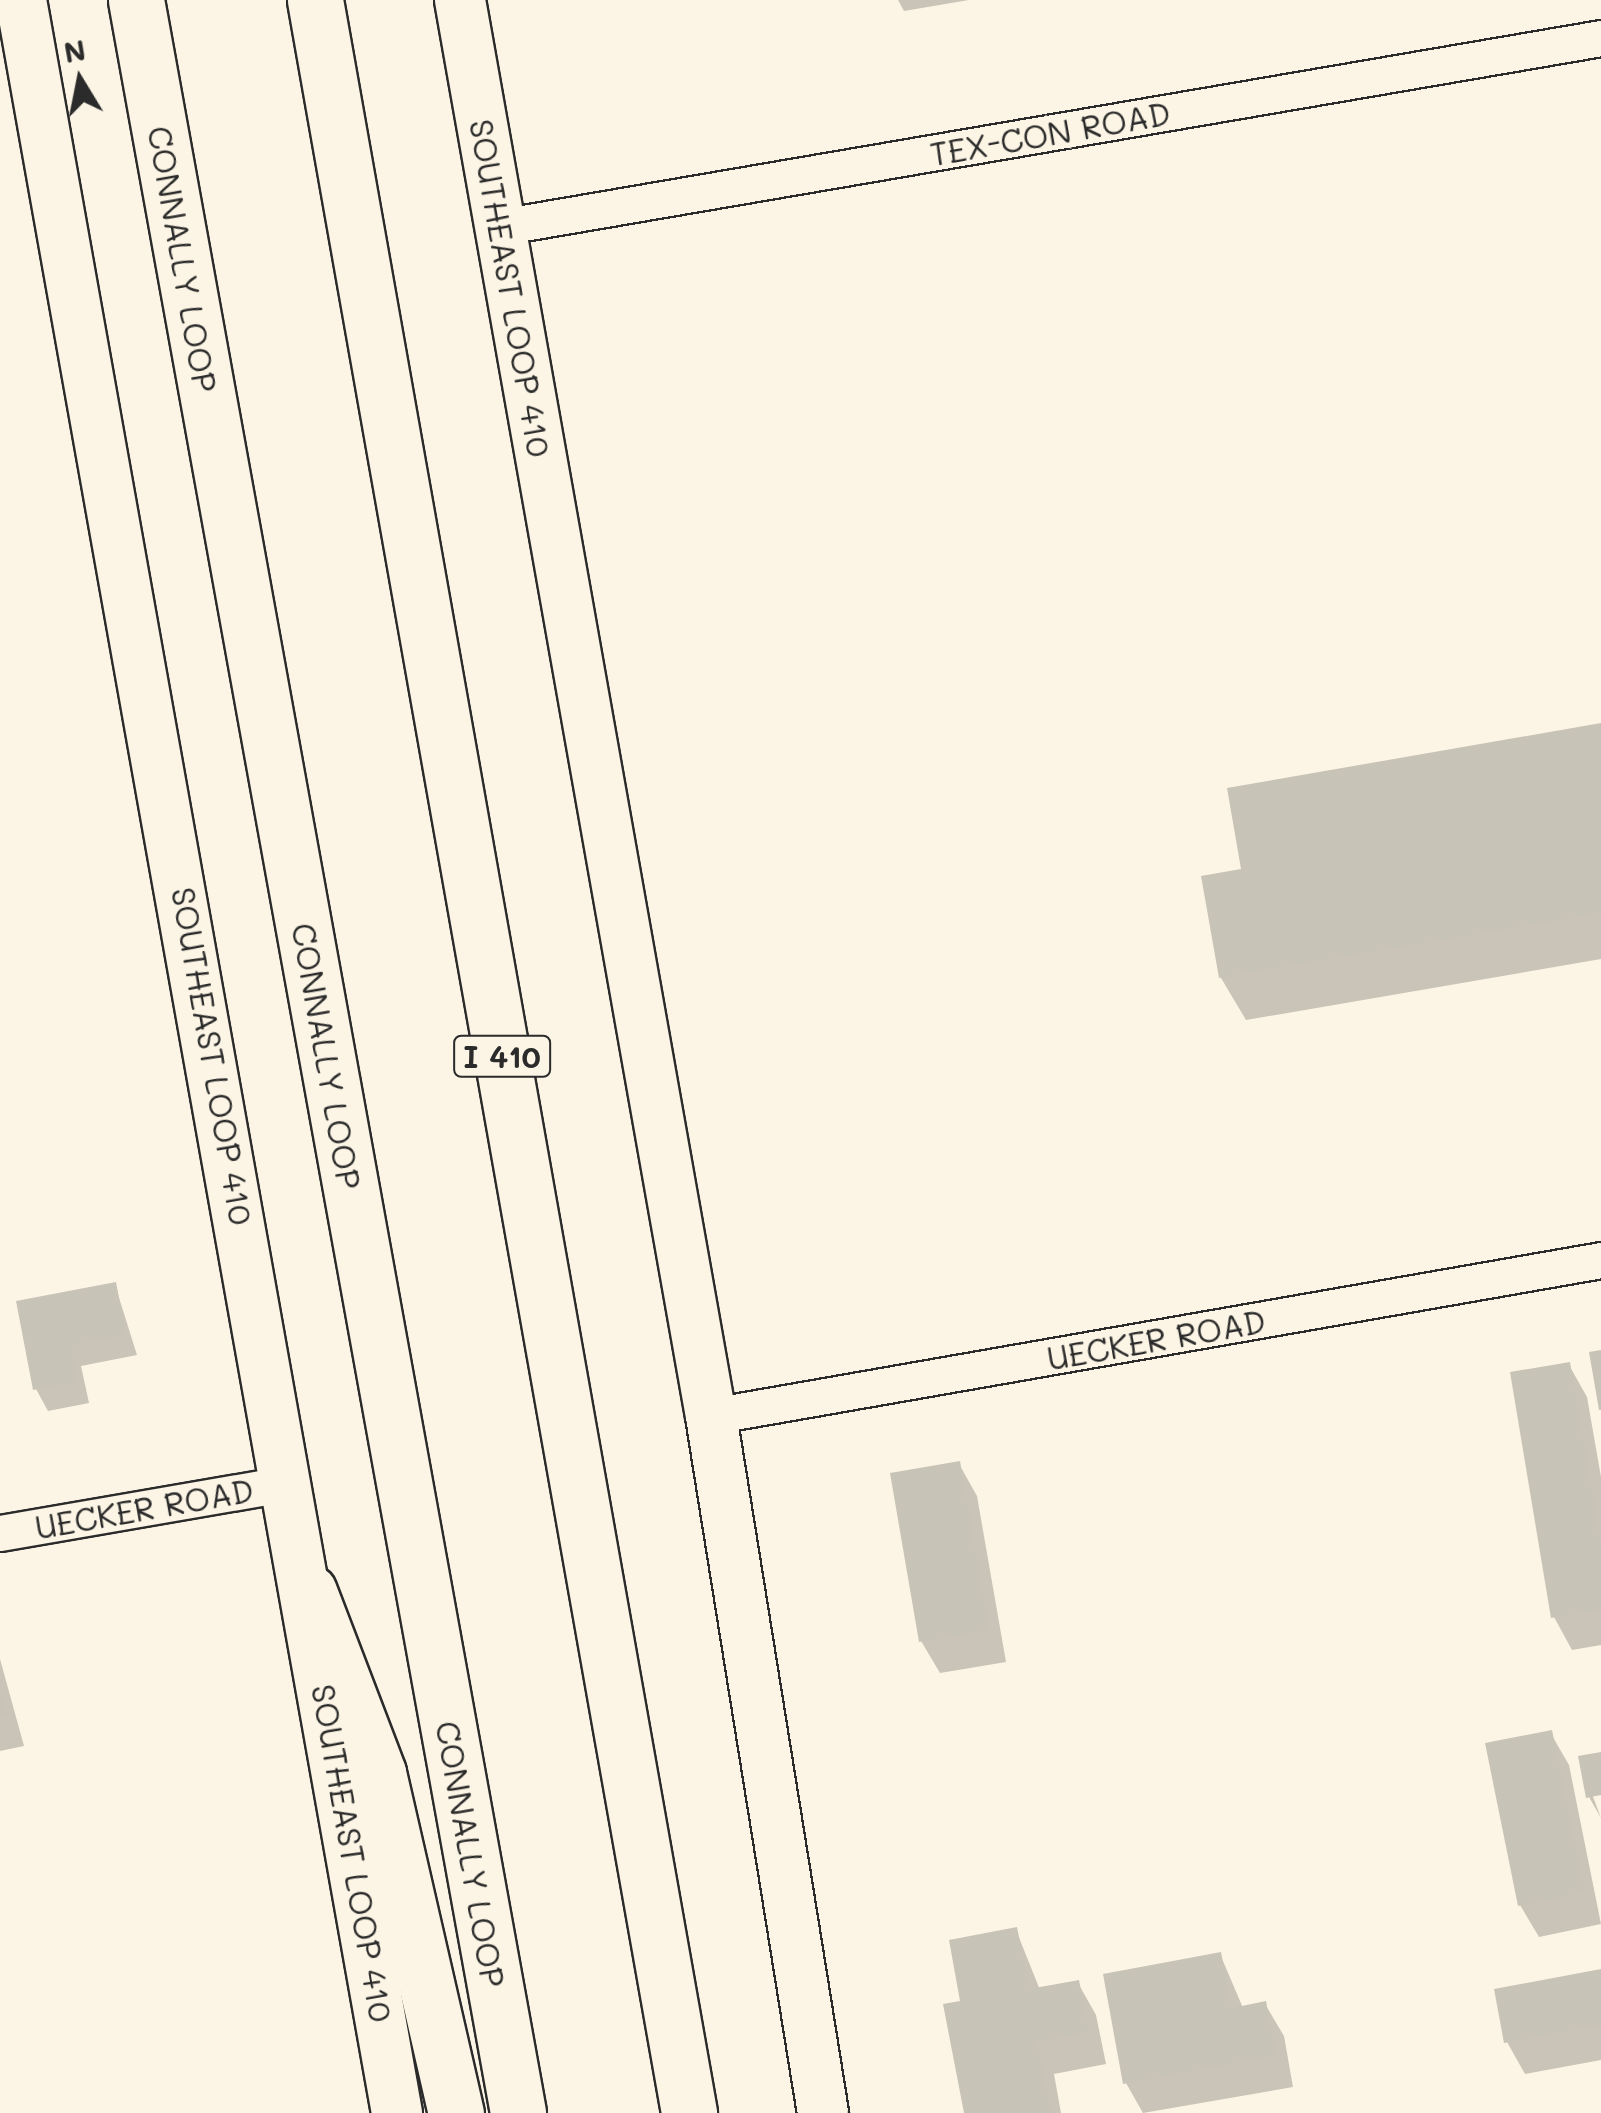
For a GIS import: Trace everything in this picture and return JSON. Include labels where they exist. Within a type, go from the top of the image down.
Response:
[{"type":"highway","name":"CONNALLY LOOP","points":[[136,0],[518,2113]]},
{"type":"highway","name":"I 410","points":[[315,0],[689,2113]]},
{"type":"highway","points":[[309,1592],[378,1773],[456,2113]]},
{"type":"main road","name":"SOUTHEAST LOOP 410","points":[[20,0],[309,1592],[397,2113]]},
{"type":"main road","name":"SOUTHEAST LOOP 410","points":[[460,0],[710,1416],[822,2113]]},
{"type":"street","name":"TEX-CON ROAD","points":[[500,227],[1601,38]]},
{"type":"street","name":"UECKER ROAD","points":[[710,1416],[1601,1260]]},
{"type":"street","name":"UECKER ROAD","points":[[0,1533],[288,1483]]},
{"type":"building","points":[[1601,723],[1601,913],[1219,978],[1201,876],[1241,869],[1227,788]]},
{"type":"building","points":[[116,1282],[126,1334],[71,1345],[78,1382],[33,1390],[16,1301]]},
{"type":"building","points":[[1601,1350],[1601,1410],[1599,1410],[1589,1352]]},
{"type":"building","points":[[1570,1362],[1601,1544],[1601,1610],[1551,1618],[1510,1372]]},
{"type":"building","points":[[960,1461],[989,1630],[919,1642],[890,1473]]},
{"type":"building","points":[[0,1688],[7,1714],[0,1716]]},
{"type":"building","points":[[1552,1730],[1585,1892],[1518,1906],[1485,1743]]},
{"type":"building","points":[[1601,1752],[1601,1795],[1586,1798],[1578,1756]]},
{"type":"building","points":[[1017,1927],[1029,1989],[1079,1980],[1089,2032],[1037,2042],[1051,2113],[964,2113],[943,2004],[960,2001],[949,1940]]},
{"type":"building","points":[[1221,1952],[1232,2008],[1266,2001],[1276,2055],[1123,2084],[1103,1974]]},
{"type":"building","points":[[1601,1969],[1601,2025],[1504,2043],[1494,1989]]}]
